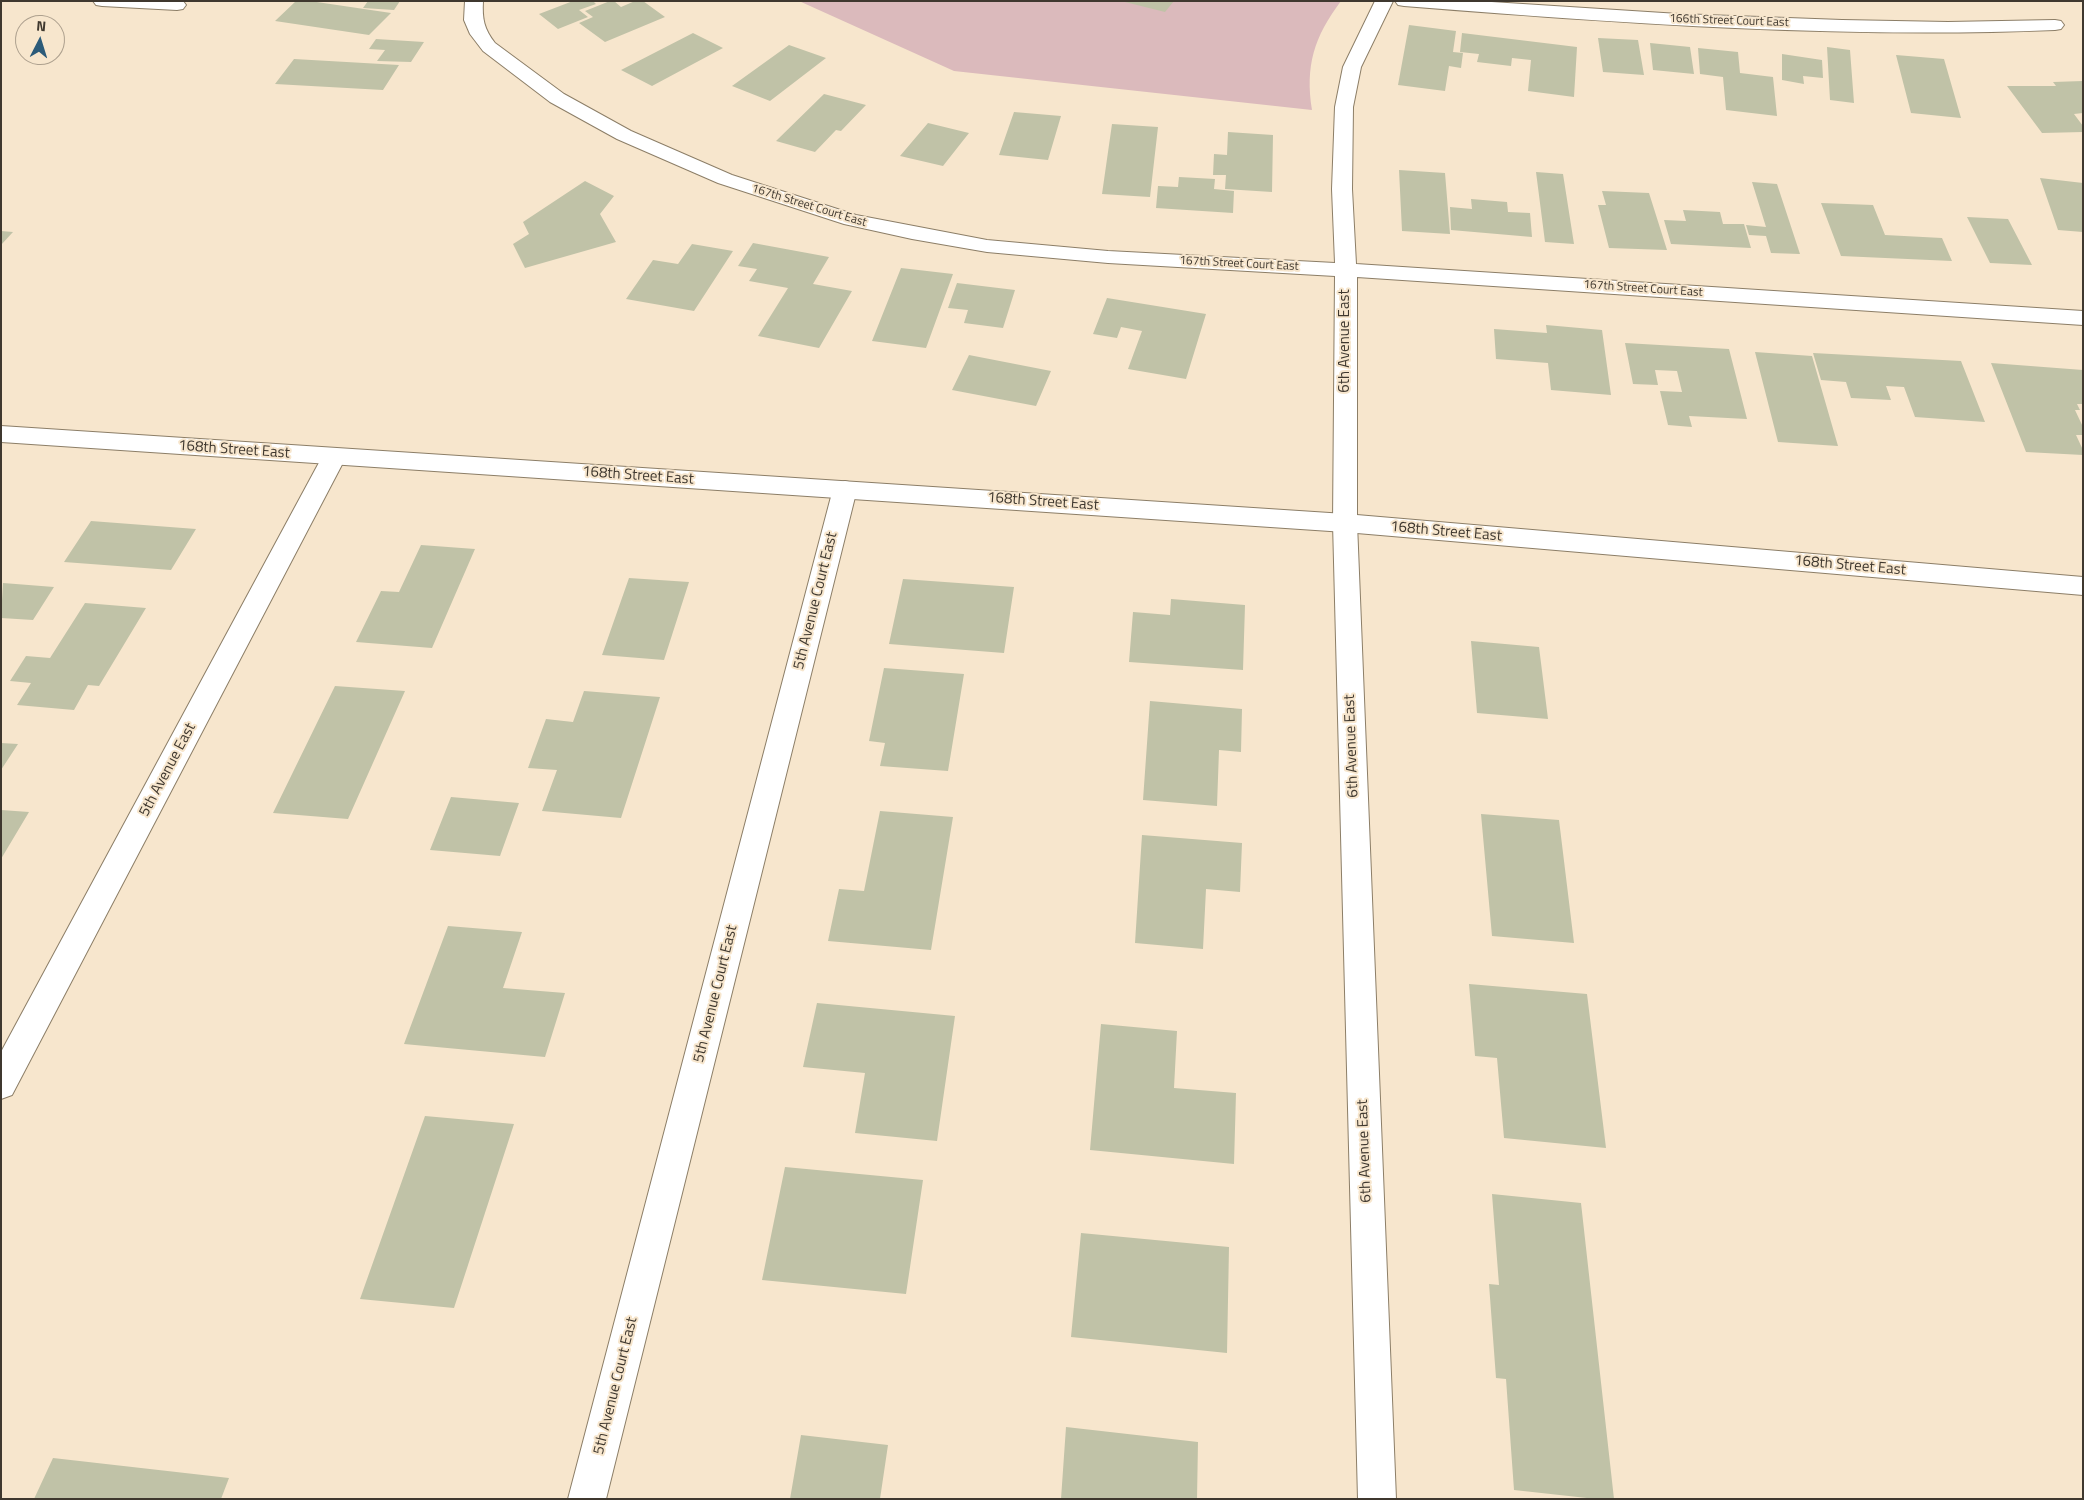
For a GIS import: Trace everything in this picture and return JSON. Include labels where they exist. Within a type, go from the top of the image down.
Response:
[{"type":"street","points":[[102,1],[177,5]]},
{"type":"street","name":"167th Street Court East","points":[[474,1],[473,20],[479,34],[489,47],[557,98],[624,135],[683,163],[725,179],[851,220],[987,246],[1108,257],[1346,270],[2083,318]]},
{"type":"street","name":"6th Avenue East","points":[[1377,1499],[1344,523],[1346,270],[1342,189],[1344,107],[1352,67],[1384,1]]},
{"type":"street","name":"166th Street Court East","points":[[1404,1],[1650,18],[1838,25],[1983,28],[2055,25]]},
{"type":"street","name":"168th Street East","points":[[1,434],[334,457],[845,488],[1344,523],[2083,586]]},
{"type":"street","name":"5th Avenue East","points":[[1,1084],[334,457]]},
{"type":"street","name":"5th Avenue Court East","points":[[587,1499],[845,488]]},
{"type":"shaded area","points":[[799,1],[1341,1],[1324,27],[1314,52],[1310,79],[1312,110],[954,71]]},
{"type":"building","points":[[296,1],[310,1],[391,13],[369,35],[275,21]]},
{"type":"building","points":[[368,1],[400,1],[394,10],[363,8]]},
{"type":"building","points":[[573,1],[593,1],[596,4],[579,10],[588,17],[558,29],[539,14]]},
{"type":"building","points":[[614,1],[621,7],[635,1],[643,1],[665,17],[605,42],[579,23],[593,17],[585,11]]},
{"type":"building","points":[[1121,1],[1174,1],[1165,12]]},
{"type":"building","points":[[1409,25],[1456,31],[1453,52],[1463,53],[1461,68],[1449,66],[1445,91],[1398,85]]},
{"type":"building","points":[[693,33],[723,48],[652,86],[621,70]]},
{"type":"building","points":[[1462,33],[1577,47],[1574,97],[1528,91],[1531,60],[1512,58],[1511,66],[1477,62],[1479,54],[1460,52]]},
{"type":"building","points":[[1598,38],[1638,40],[1644,75],[1603,72]]},
{"type":"building","points":[[376,39],[424,42],[411,62],[377,61],[385,50],[369,49]]},
{"type":"building","points":[[1650,43],[1690,47],[1694,74],[1653,70]]},
{"type":"building","points":[[789,45],[826,58],[770,101],[732,86]]},
{"type":"building","points":[[1827,47],[1850,50],[1854,103],[1830,100]]},
{"type":"building","points":[[1698,48],[1738,52],[1740,73],[1773,77],[1777,116],[1726,110],[1723,77],[1700,74]]},
{"type":"building","points":[[1782,54],[1822,60],[1823,78],[1803,76],[1804,84],[1782,80]]},
{"type":"building","points":[[1896,55],[1944,59],[1961,118],[1911,113]]},
{"type":"building","points":[[294,59],[399,65],[383,90],[275,84]]},
{"type":"building","points":[[2083,81],[2083,113],[2074,114],[2083,126],[2083,132],[2042,133],[2007,86],[2056,86],[2053,82]]},
{"type":"building","points":[[824,94],[866,105],[841,131],[836,130],[815,152],[776,141]]},
{"type":"building","points":[[1014,112],[1061,116],[1048,160],[999,155]]},
{"type":"building","points":[[928,123],[969,133],[943,166],[900,156]]},
{"type":"building","points":[[1112,124],[1158,127],[1150,197],[1102,194]]},
{"type":"building","points":[[1228,132],[1273,135],[1272,192],[1225,189],[1226,175],[1213,175],[1214,154],[1227,155]]},
{"type":"building","points":[[1399,170],[1445,173],[1450,234],[1402,231]]},
{"type":"building","points":[[1536,172],[1563,174],[1574,244],[1545,242]]},
{"type":"building","points":[[1179,177],[1215,179],[1214,189],[1234,191],[1233,213],[1156,208],[1158,186],[1178,187]]},
{"type":"building","points":[[2040,178],[2083,183],[2083,232],[2058,230]]},
{"type":"building","points":[[585,181],[614,196],[600,214],[616,242],[525,268],[513,244],[529,234],[523,222]]},
{"type":"building","points":[[1752,182],[1777,184],[1800,254],[1771,253],[1766,236],[1749,235],[1746,225],[1766,227]]},
{"type":"building","points":[[1602,191],[1649,193],[1667,250],[1609,248],[1598,205],[1606,205]]},
{"type":"building","points":[[1471,199],[1507,202],[1508,212],[1530,213],[1532,237],[1451,230],[1450,207],[1472,209]]},
{"type":"building","points":[[1821,203],[1873,205],[1885,235],[1942,238],[1952,261],[1841,256]]},
{"type":"building","points":[[1683,210],[1720,212],[1723,224],[1744,224],[1751,248],[1671,244],[1664,220],[1686,221]]},
{"type":"building","points":[[1967,217],[2008,219],[2032,265],[1990,263]]},
{"type":"building","points":[[1,231],[13,232],[1,245]]},
{"type":"building","points":[[753,243],[829,257],[813,284],[852,291],[819,348],[758,336],[788,288],[749,281],[757,269],[738,266]]},
{"type":"building","points":[[692,244],[733,251],[694,311],[626,299],[653,260],[678,264]]},
{"type":"building","points":[[901,268],[953,274],[926,348],[872,341]]},
{"type":"building","points":[[957,283],[1015,290],[1003,328],[964,323],[968,310],[948,308]]},
{"type":"building","points":[[1107,298],[1206,314],[1186,379],[1128,369],[1142,331],[1121,327],[1117,338],[1093,334]]},
{"type":"building","points":[[1546,325],[1602,330],[1611,395],[1551,390],[1548,363],[1496,359],[1494,329],[1547,333]]},
{"type":"building","points":[[1625,343],[1729,349],[1747,419],[1689,416],[1692,427],[1668,425],[1660,391],[1682,392],[1677,371],[1655,370],[1658,385],[1633,384]]},
{"type":"building","points":[[1755,352],[1812,356],[1838,446],[1778,442]]},
{"type":"building","points":[[1813,353],[1961,361],[1985,422],[1915,417],[1904,387],[1886,386],[1891,400],[1851,398],[1846,382],[1821,380]]},
{"type":"building","points":[[969,355],[1051,371],[1036,406],[952,390]]},
{"type":"building","points":[[1991,363],[2083,370],[2083,404],[2077,404],[2080,410],[2075,410],[2083,427],[2083,435],[2076,435],[2083,450],[2083,455],[2026,452]]},
{"type":"building","points":[[91,521],[196,529],[171,570],[64,562]]},
{"type":"building","points":[[421,545],[475,549],[432,648],[356,642],[381,591],[399,592]]},
{"type":"building","points":[[629,578],[689,582],[664,660],[602,655]]},
{"type":"building","points":[[903,579],[1014,587],[1004,653],[889,644]]},
{"type":"building","points":[[3,583],[54,587],[33,620],[1,618]]},
{"type":"building","points":[[1171,599],[1245,605],[1243,670],[1129,662],[1133,612],[1170,615]]},
{"type":"building","points":[[85,603],[146,608],[99,686],[88,685],[74,710],[17,705],[31,683],[10,681],[26,656],[50,658]]},
{"type":"building","points":[[1471,641],[1539,647],[1548,719],[1477,713]]},
{"type":"building","points":[[884,668],[964,674],[948,771],[880,766],[885,743],[869,741]]},
{"type":"building","points":[[335,686],[405,691],[348,819],[273,813]]},
{"type":"building","points":[[584,691],[660,697],[621,818],[542,811],[557,770],[528,768],[546,719],[573,722]]},
{"type":"building","points":[[1150,701],[1242,709],[1241,752],[1219,750],[1217,806],[1143,800]]},
{"type":"building","points":[[1,743],[18,744],[1,770]]},
{"type":"building","points":[[451,797],[519,803],[500,856],[430,850]]},
{"type":"building","points":[[1,810],[29,812],[1,859]]},
{"type":"building","points":[[880,811],[953,817],[931,950],[828,941],[839,889],[864,891]]},
{"type":"building","points":[[1481,814],[1559,820],[1574,943],[1492,936]]},
{"type":"building","points":[[1142,835],[1242,843],[1240,892],[1206,889],[1203,949],[1135,943]]},
{"type":"building","points":[[448,926],[522,932],[503,988],[565,993],[545,1057],[404,1044]]},
{"type":"building","points":[[1469,984],[1587,994],[1606,1148],[1504,1138],[1497,1058],[1475,1056]]},
{"type":"building","points":[[817,1003],[955,1016],[937,1141],[855,1133],[865,1073],[803,1067]]},
{"type":"building","points":[[1101,1024],[1177,1031],[1174,1088],[1236,1093],[1234,1164],[1090,1150]]},
{"type":"building","points":[[425,1116],[514,1124],[454,1308],[360,1299]]},
{"type":"building","points":[[785,1167],[923,1180],[906,1294],[762,1280]]},
{"type":"building","points":[[1492,1194],[1581,1203],[1614,1499],[1596,1499],[1514,1490],[1506,1379],[1496,1378],[1489,1284],[1499,1285]]},
{"type":"building","points":[[1081,1233],[1229,1247],[1227,1353],[1071,1337]]},
{"type":"building","points":[[1066,1427],[1198,1442],[1197,1499],[1061,1499]]},
{"type":"building","points":[[801,1435],[888,1445],[880,1499],[790,1499]]},
{"type":"building","points":[[53,1458],[229,1478],[221,1499],[34,1499]]}]
